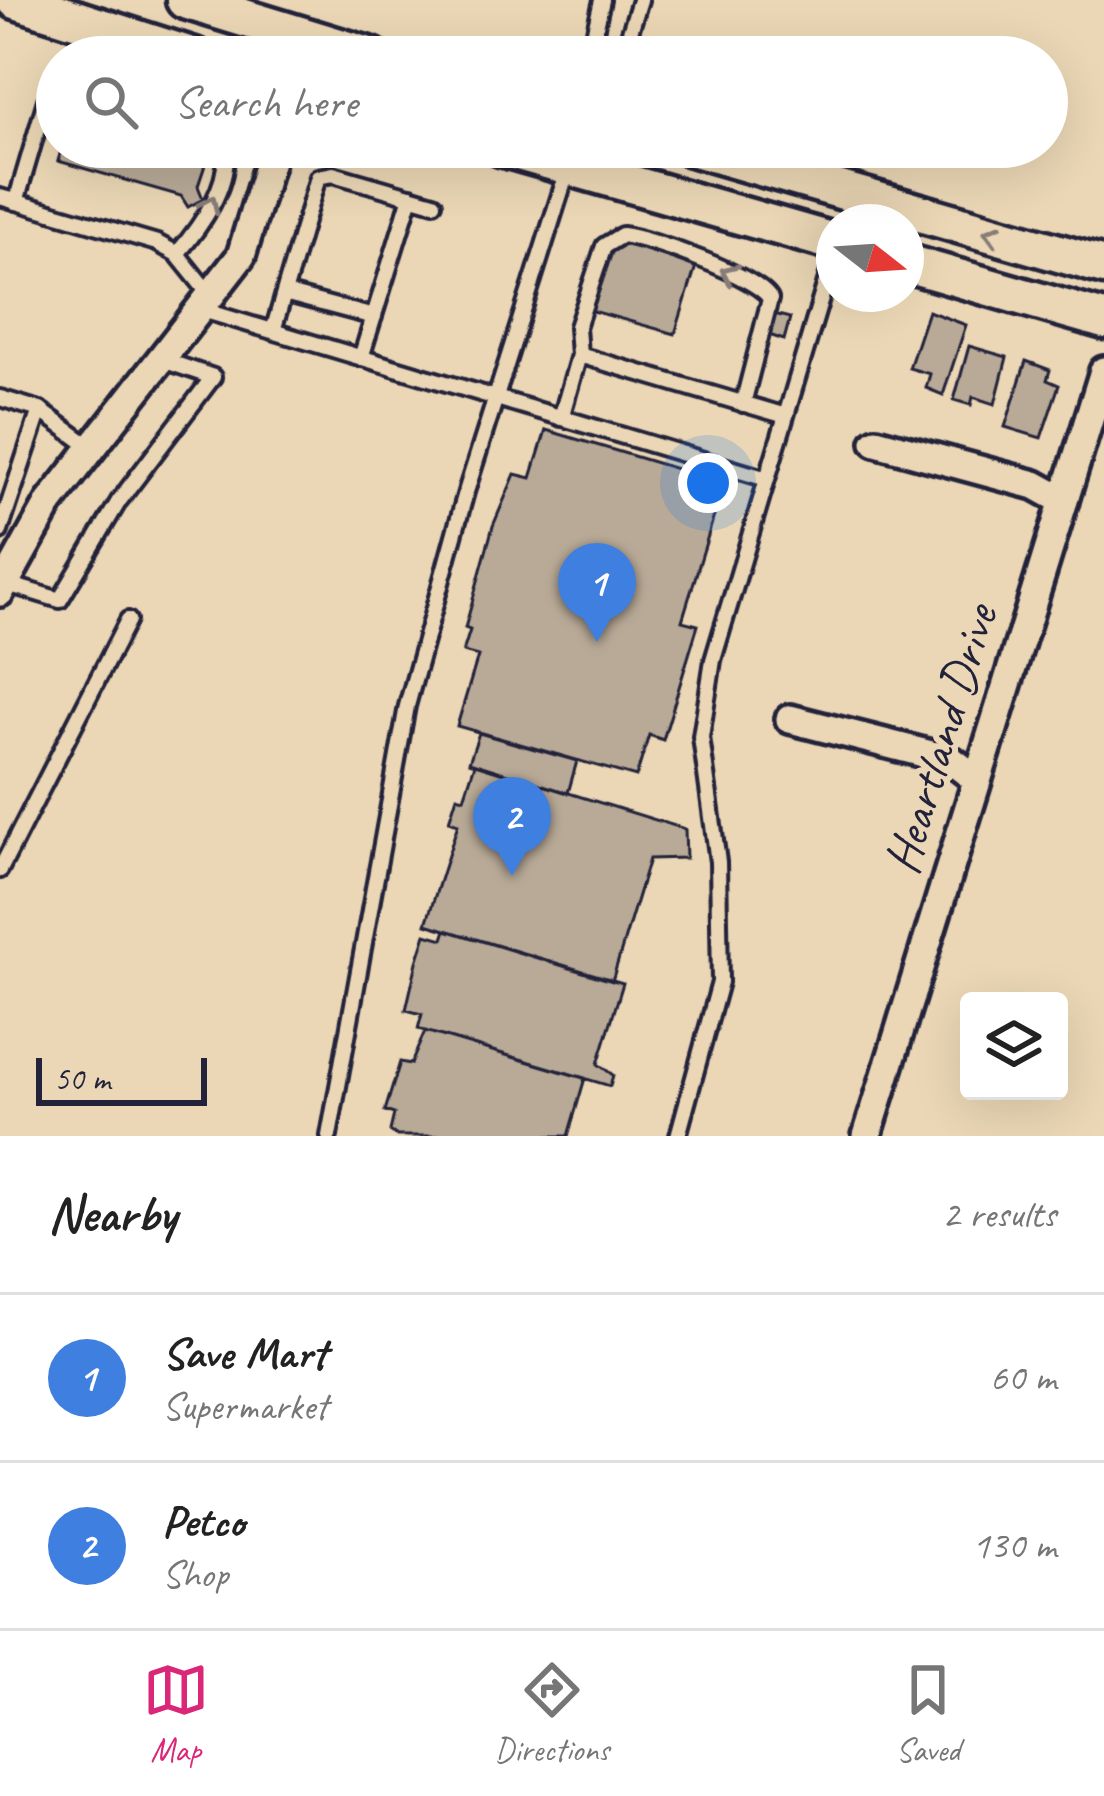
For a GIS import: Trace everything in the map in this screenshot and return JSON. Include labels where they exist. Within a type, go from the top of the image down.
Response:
[{"type":"main road","points":[[16,0],[128,36]]},
{"type":"main road","points":[[185,0],[303,36]]},
{"type":"main road","points":[[606,168],[816,236]]},
{"type":"main road","points":[[764,168],[1104,266]]},
{"type":"main road","points":[[924,268],[1104,320]]},
{"type":"street","points":[[2,587],[50,502],[241,256],[268,168]]},
{"type":"street","name":"Heartland Drive","points":[[867,1136],[1104,371]]},
{"type":"street","points":[[876,442],[1035,485],[1064,501]]},
{"type":"street","points":[[790,719],[951,760],[977,780]]},
{"type":"lane","points":[[594,36],[602,0]]},
{"type":"lane","points":[[629,36],[640,0]]},
{"type":"lane","points":[[36,126],[8,200],[177,254],[205,302],[273,331],[766,479]]},
{"type":"lane","points":[[177,254],[209,209],[224,168]]},
{"type":"lane","points":[[329,1136],[406,706],[569,168]]},
{"type":"lane","points":[[273,331],[317,177],[333,174],[434,203]]},
{"type":"lane","points":[[362,358],[411,196]]},
{"type":"lane","points":[[561,418],[579,355],[577,327],[604,245],[622,235],[690,253],[723,273],[758,284],[770,299],[743,404]]},
{"type":"lane","points":[[284,293],[374,317]]},
{"type":"lane","points":[[677,1136],[720,982],[718,862],[701,737],[712,660],[817,312]]},
{"type":"lane","points":[[579,355],[786,416]]},
{"type":"lane","points":[[2,587],[60,600],[119,501],[213,377],[160,359]]},
{"type":"lane","points":[[0,398],[40,410],[92,448]]},
{"type":"lane","points":[[0,531],[10,514],[40,410]]},
{"type":"lane","points":[[0,870],[6,837],[128,620]]},
{"type":"building","points":[[83,168],[204,168],[198,186],[203,199],[188,207],[181,196]]},
{"type":"building","points":[[613,239],[696,266],[675,334],[589,310]]},
{"type":"building","points":[[928,311],[966,325],[943,395],[926,388],[930,374],[909,368]]},
{"type":"building","points":[[774,314],[790,318],[784,340],[769,335]]},
{"type":"building","points":[[969,346],[1007,357],[995,404],[973,397],[971,405],[954,400]]},
{"type":"building","points":[[1026,361],[1050,370],[1047,380],[1059,385],[1041,438],[1005,427]]},
{"type":"building","points":[[546,430],[724,483],[682,621],[698,625],[663,740],[649,735],[636,777],[457,726],[478,656],[463,652],[470,630],[465,628],[493,526],[515,474],[531,478]]},
{"type":"building","points":[[479,733],[577,761],[568,793],[469,762]]},
{"type":"building","points":[[475,764],[685,829],[686,858],[649,859],[612,981],[426,924],[458,824],[449,821],[457,796],[464,798]]},
{"type":"building","points":[[446,930],[623,983],[598,1064],[613,1075],[610,1086],[418,1029],[422,1014],[406,1010],[417,962],[426,934],[443,939]]},
{"type":"building","points":[[425,1031],[585,1078],[568,1136],[397,1136],[390,1131],[394,1114],[385,1111],[400,1062],[411,1064]]},
{"type":"place","name":"Save Mart","points":[[597,642]]},
{"type":"place","name":"Petco","points":[[512,876]]}]
